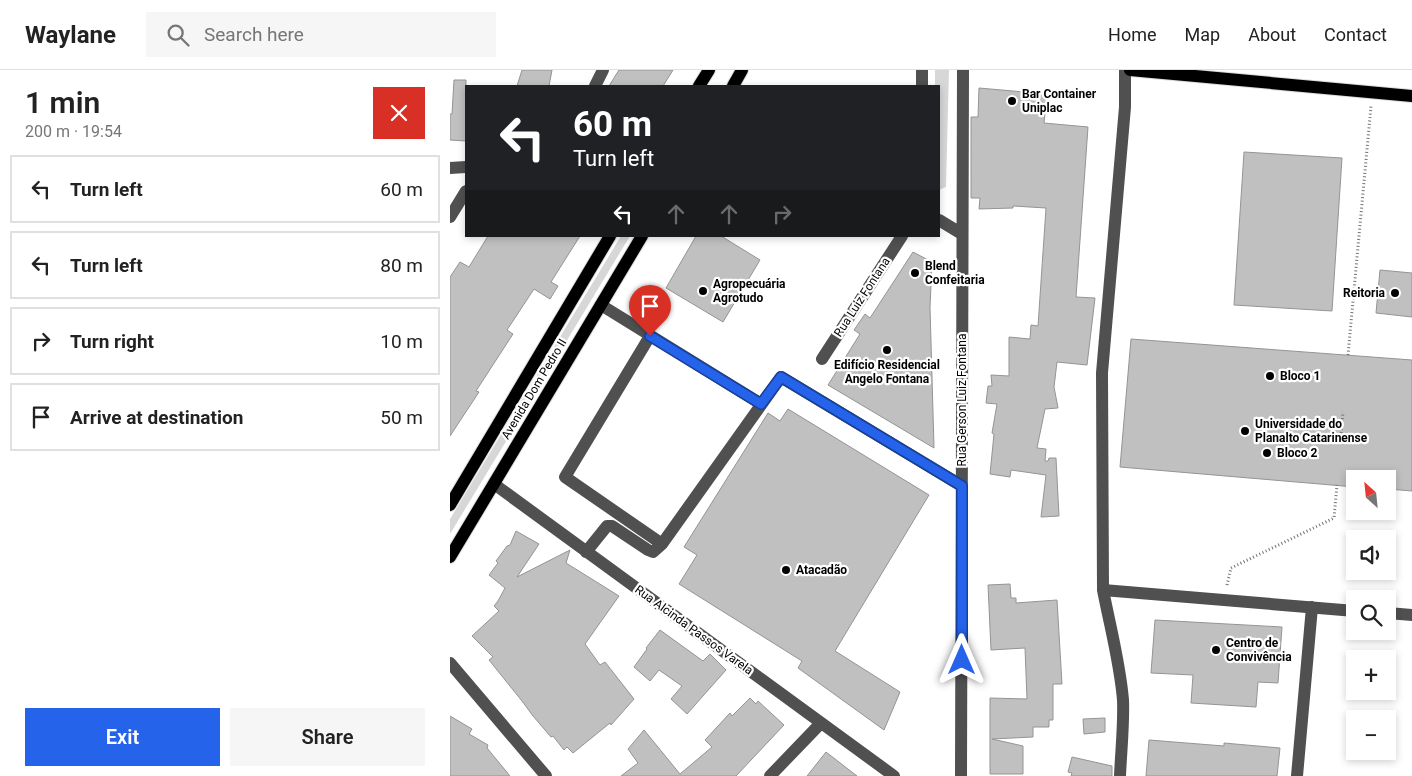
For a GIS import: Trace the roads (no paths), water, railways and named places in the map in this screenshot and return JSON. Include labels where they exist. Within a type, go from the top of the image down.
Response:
[{"type":"main road","points":[[734,85],[742,70]]},
{"type":"main road","points":[[1130,70],[1412,96]]},
{"type":"main road","points":[[699,85],[706,71]]},
{"type":"main road","name":"Avenida Dom Pedro II","points":[[450,505],[609,237]]},
{"type":"main road","name":"Avenida Dom Pedro II","points":[[450,557],[641,237]]},
{"type":"street","points":[[596,85],[603,70]]},
{"type":"street","points":[[922,70],[922,85]]},
{"type":"street","name":"Rua Gerson Luiz Fontana","points":[[961,776],[963,70]]},
{"type":"street","points":[[1120,776],[1123,699],[1119,665],[1103,590],[1102,373],[1125,107],[1125,70]]},
{"type":"street","points":[[450,168],[465,167]]},
{"type":"street","points":[[450,218],[465,193]]},
{"type":"street","points":[[940,221],[962,234]]},
{"type":"street","name":"Rua Luiz Fontana","points":[[822,359],[901,237]]},
{"type":"street","points":[[601,305],[761,404]]},
{"type":"street","points":[[650,336],[565,477],[662,544]]},
{"type":"street","points":[[586,552],[607,526],[612,526],[653,552],[662,544],[781,377],[962,486]]},
{"type":"street","name":"Rua Alcinda Passos Varela","points":[[494,484],[894,776]]},
{"type":"street","points":[[1103,590],[1346,610]]},
{"type":"street","points":[[1296,776],[1312,607]]},
{"type":"street","points":[[1396,614],[1412,615]]},
{"type":"street","points":[[450,663],[546,776]]},
{"type":"street","points":[[770,776],[821,723]]},
{"type":"place","name":"Bar Container Uniplac","points":[[1012,101]]},
{"type":"place","name":"Blend Confeitaria","points":[[915,273]]},
{"type":"place","name":"Agropecuária Agrotudo","points":[[703,291]]},
{"type":"place","name":"Reitoria","points":[[1395,293]]},
{"type":"place","name":"Edifício Residencial Angelo Fontana","points":[[887,350]]},
{"type":"place","name":"Bloco 1","points":[[1270,376]]},
{"type":"place","name":"Universidade do Planalto Catarinense","points":[[1245,431]]},
{"type":"place","name":"Bloco 2","points":[[1267,453]]},
{"type":"place","name":"Atacadão","points":[[786,570]]},
{"type":"place","name":"Centro de Convivência","points":[[1216,650]]}]
